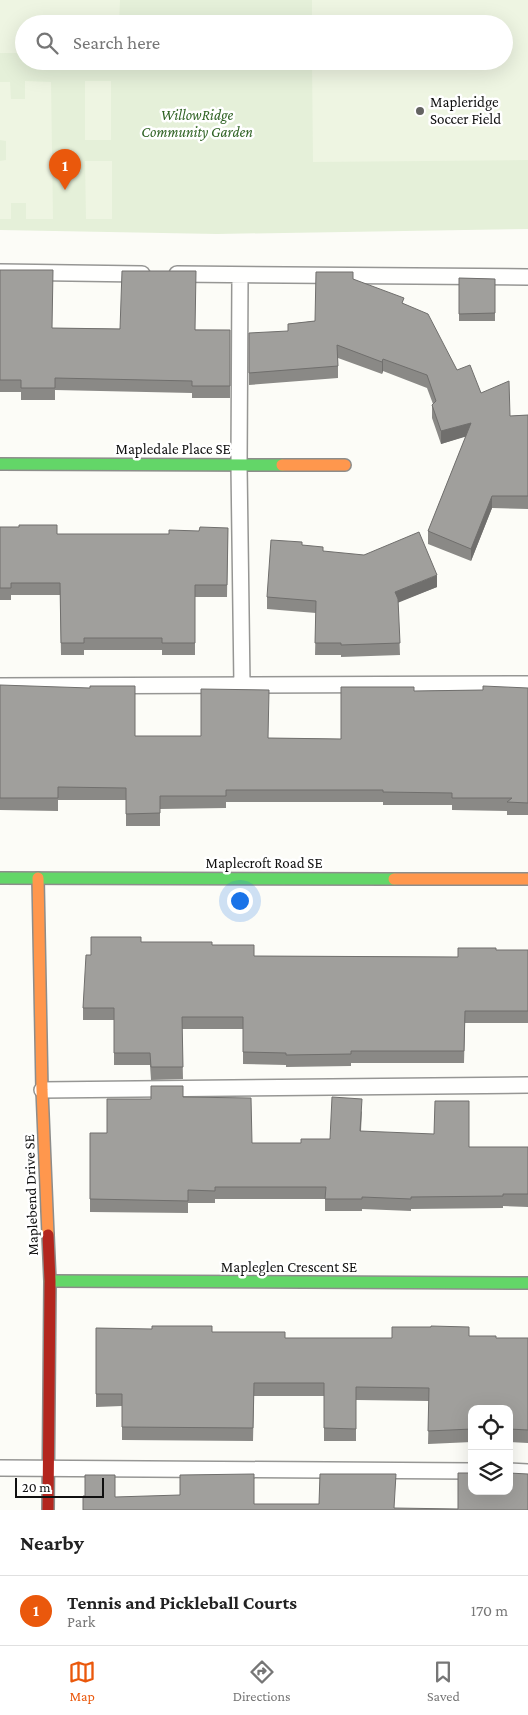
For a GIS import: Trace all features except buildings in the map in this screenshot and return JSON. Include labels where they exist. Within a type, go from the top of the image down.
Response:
[{"type":"street","name":"Mapledale Place SE","points":[[0,464],[345,465]]},
{"type":"street","name":"Maplecroft Road SE","points":[[0,878],[528,879]]},
{"type":"street","name":"Maplebend Drive SE","points":[[38,878],[42,1090],[50,1281],[50,1467],[48,1510]]},
{"type":"street","name":"Mapleglen Crescent SE","points":[[50,1281],[528,1282]]},
{"type":"lane","points":[[0,272],[528,278]]},
{"type":"lane","points":[[240,274],[239,465],[242,685]]},
{"type":"lane","points":[[0,686],[528,684]]},
{"type":"lane","points":[[42,1090],[528,1085]]},
{"type":"lane","points":[[0,1468],[468,1471]]},
{"type":"lane","points":[[513,1471],[528,1472]]},
{"type":"green space","name":"WillowRidge Community Garden","points":[[0,0],[528,0],[528,229],[217,234],[0,230]]},
{"type":"green space","points":[[0,0],[120,0],[119,15],[15,15],[15,53],[0,53]]},
{"type":"green space","name":"Mapleridge Soccer Field","points":[[312,0],[528,0],[528,160],[313,162],[312,70],[513,70],[513,15],[312,15]]},
{"type":"green space","points":[[25,81],[51,82],[53,219],[26,219],[26,203],[11,203],[11,219],[0,219],[0,161],[6,160],[6,141],[0,140],[0,82],[10,82],[11,99],[25,99]]},
{"type":"green space","points":[[85,81],[111,81],[111,140],[85,140]]},
{"type":"green space","points":[[85,161],[112,161],[112,219],[86,219]]},
{"type":"traffic: fast","points":[[0,464],[282,465]]},
{"type":"traffic: fast","points":[[0,878],[394,879]]},
{"type":"traffic: fast","points":[[50,1281],[528,1283]]},
{"type":"traffic: slow","points":[[282,465],[345,465]]},
{"type":"traffic: slow","points":[[38,878],[42,1090],[48,1235]]},
{"type":"traffic: slow","points":[[394,879],[528,879]]},
{"type":"traffic: jam","points":[[48,1235],[50,1281],[48,1510]]},
{"type":"place","name":"Mapleridge Soccer Field","points":[[420,111]]},
{"type":"place","name":"Tennis and Pickleball Courts","points":[[65,190]]}]
